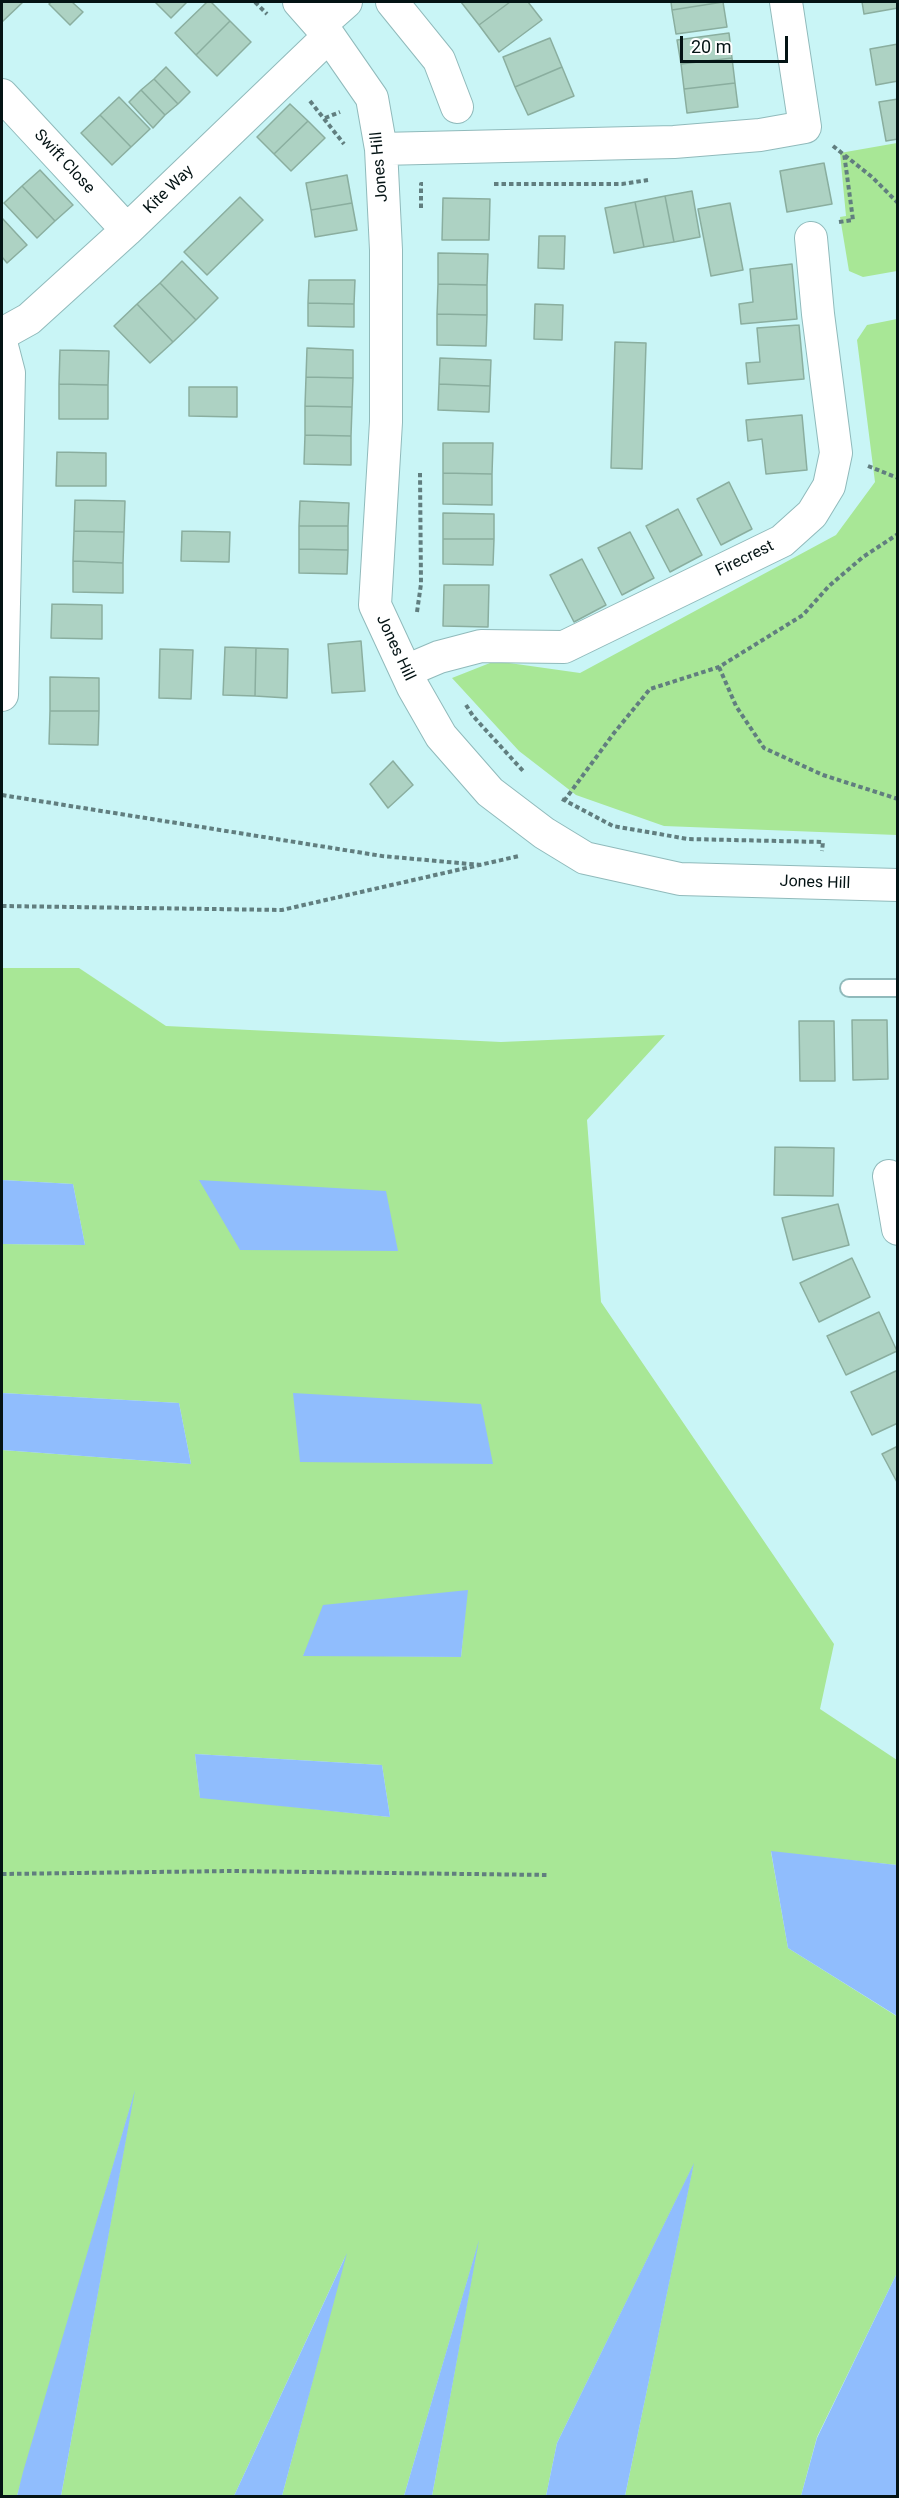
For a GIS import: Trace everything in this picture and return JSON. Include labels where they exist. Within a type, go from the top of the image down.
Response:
[{"type":"street","name":"Jones Hill","points":[[299,2],[324,31],[372,98],[381,149],[386,250],[386,422],[375,605],[406,671],[441,736],[490,792],[544,833],[585,858],[680,879],[897,885]]},
{"type":"street","name":"Kite Way","points":[[2,334],[28,319],[127,230],[324,31],[346,2]]},
{"type":"street","points":[[392,2],[438,60],[457,107]]},
{"type":"street","points":[[381,149],[674,142],[760,135],[805,127],[786,2]]},
{"type":"street","name":"Swift Close","points":[[2,94],[127,230]]},
{"type":"street","name":"Firecrest","points":[[406,671],[440,657],[481,646],[564,647],[782,541],[812,514],[830,486],[836,453],[818,314],[811,238]]},
{"type":"street","points":[[2,346],[9,373],[15,654],[2,695]]},
{"type":"street","points":[[890,1176],[897,1229]]},
{"type":"lane","points":[[849,988],[897,988]]},
{"type":"path","points":[[805,127],[844,153],[897,203]]},
{"type":"path","points":[[811,238],[811,226],[853,220],[844,153]]},
{"type":"path","points":[[490,184],[622,184],[657,178]]},
{"type":"path","points":[[421,220],[421,184],[433,184]]},
{"type":"path","points":[[416,618],[421,585],[420,469]]},
{"type":"path","points":[[544,833],[564,801],[614,733],[650,689],[719,667],[803,615],[830,586],[863,557],[897,534]]},
{"type":"path","points":[[440,657],[452,683],[473,716],[525,773]]},
{"type":"path","points":[[719,667],[736,706],[764,747],[823,775],[897,799]]},
{"type":"path","points":[[554,794],[613,826],[688,839],[823,842],[821,883]]},
{"type":"path","points":[[2,795],[382,856],[485,866],[282,910],[2,906]]},
{"type":"path","points":[[2,1874],[230,1871],[549,1875]]},
{"type":"green space","points":[[897,143],[897,271],[863,277],[849,271],[840,217],[846,216],[840,153]]},
{"type":"green space","points":[[897,319],[897,835],[664,826],[576,795],[519,751],[452,678],[495,661],[580,673],[836,535],[875,482],[857,340],[867,325]]},
{"type":"green space","points":[[2,968],[79,968],[166,1026],[501,1042],[665,1035],[587,1120],[601,1302],[834,1644],[820,1709],[897,1760],[897,1865],[771,1852],[788,1948],[898,2017],[897,2273],[817,2437],[801,2496],[625,2496],[693,2166],[557,2443],[546,2496],[432,2496],[477,2248],[404,2496],[282,2496],[345,2257],[234,2496],[61,2496],[133,2098],[17,2496],[2,2496],[2,1450],[191,1464],[179,1403],[2,1393],[2,1244],[85,1245],[73,1184],[2,1180]],"holes":[[[467,1591],[461,1657],[303,1655]],[[195,1754],[382,1765],[390,1817],[200,1797]]]},
{"type":"water","points":[[2,1180],[73,1184],[85,1245],[2,1244]]},
{"type":"water","points":[[199,1180],[386,1191],[398,1251],[240,1250]]},
{"type":"water","points":[[2,1393],[179,1403],[191,1464],[2,1450]]},
{"type":"water","points":[[293,1393],[481,1404],[493,1464],[300,1462]]},
{"type":"water","points":[[468,1590],[461,1657],[303,1656],[323,1605]]},
{"type":"water","points":[[195,1754],[382,1765],[390,1817],[200,1798]]},
{"type":"water","points":[[771,1851],[897,1865],[897,2016],[788,1948]]},
{"type":"water","points":[[135,2090],[61,2496],[17,2496],[23,2472]]},
{"type":"water","points":[[694,2163],[625,2496],[546,2496],[557,2443]]},
{"type":"water","points":[[479,2240],[432,2496],[404,2496]]},
{"type":"water","points":[[347,2253],[282,2496],[234,2496]]},
{"type":"water","points":[[897,2273],[897,2496],[801,2496],[817,2438]]},
{"type":"building","points":[[2,2],[23,2],[2,22]]},
{"type":"building","points":[[51,2],[72,2],[83,12],[70,25],[49,4]]},
{"type":"building","points":[[155,2],[187,2],[171,18]]},
{"type":"building","points":[[207,2],[211,2],[230,21],[196,55],[175,33]]},
{"type":"building","points":[[461,2],[510,2],[479,25]]},
{"type":"building","points":[[510,2],[528,2],[542,20],[499,52],[479,25]]},
{"type":"building","points":[[671,2],[723,2],[672,10]]},
{"type":"building","points":[[723,2],[727,27],[676,34],[672,10]]},
{"type":"building","points":[[862,2],[898,2],[898,8],[864,14]]},
{"type":"building","points":[[230,21],[251,42],[217,76],[196,55]]},
{"type":"building","points":[[729,33],[732,58],[681,64],[677,40]]},
{"type":"building","points":[[550,38],[562,67],[515,87],[503,57]]},
{"type":"building","points":[[898,44],[898,81],[876,85],[870,49]]},
{"type":"building","points":[[732,58],[735,83],[684,89],[681,64]]},
{"type":"building","points":[[166,67],[190,92],[178,104],[154,79]]},
{"type":"building","points":[[562,67],[574,96],[528,115],[515,87]]},
{"type":"building","points":[[154,79],[178,104],[165,115],[141,90]]},
{"type":"building","points":[[735,83],[738,107],[687,113],[684,89]]},
{"type":"building","points":[[141,90],[165,115],[153,128],[129,102]]},
{"type":"building","points":[[119,97],[150,129],[131,147],[100,115]]},
{"type":"building","points":[[898,99],[898,139],[886,141],[879,102]]},
{"type":"building","points":[[290,104],[308,121],[274,154],[257,137]]},
{"type":"building","points":[[100,115],[131,147],[112,165],[81,133]]},
{"type":"building","points":[[308,121],[325,138],[291,171],[274,154]]},
{"type":"building","points":[[824,163],[832,204],[787,212],[780,171]]},
{"type":"building","points":[[40,170],[73,205],[55,221],[22,186]]},
{"type":"building","points":[[347,175],[352,203],[311,210],[306,183]]},
{"type":"building","points":[[22,186],[55,221],[37,238],[4,203]]},
{"type":"building","points":[[692,191],[700,237],[674,242],[665,196]]},
{"type":"building","points":[[665,196],[674,242],[644,247],[635,202]]},
{"type":"building","points":[[240,197],[263,220],[207,275],[184,252]]},
{"type":"building","points":[[443,198],[490,199],[489,240],[442,240]]},
{"type":"building","points":[[635,202],[644,247],[614,253],[605,208]]},
{"type":"building","points":[[352,203],[357,230],[315,237],[311,210]]},
{"type":"building","points":[[730,203],[743,270],[711,276],[698,209]]},
{"type":"building","points":[[2,218],[27,245],[7,263],[2,257]]},
{"type":"building","points":[[539,236],[565,236],[564,269],[538,268]]},
{"type":"building","points":[[438,253],[488,254],[487,285],[438,284]]},
{"type":"building","points":[[182,261],[218,298],[196,320],[160,283]]},
{"type":"building","points":[[792,264],[797,319],[741,324],[739,304],[753,302],[750,269]]},
{"type":"building","points":[[309,280],[355,280],[354,304],[308,303]]},
{"type":"building","points":[[160,283],[196,320],[173,342],[137,304]]},
{"type":"building","points":[[438,284],[487,285],[487,315],[437,314]]},
{"type":"building","points":[[308,303],[354,304],[354,327],[308,326]]},
{"type":"building","points":[[137,304],[173,342],[150,363],[114,326]]},
{"type":"building","points":[[535,304],[563,305],[562,340],[534,339]]},
{"type":"building","points":[[437,314],[487,315],[486,346],[437,345]]},
{"type":"building","points":[[799,325],[804,379],[748,384],[746,363],[760,362],[757,328]]},
{"type":"building","points":[[615,342],[646,343],[642,469],[611,468]]},
{"type":"building","points":[[307,348],[353,350],[353,378],[306,377]]},
{"type":"building","points":[[60,350],[109,351],[108,385],[59,384]]},
{"type":"building","points":[[440,358],[491,360],[490,386],[439,384]]},
{"type":"building","points":[[306,377],[353,378],[352,407],[305,406]]},
{"type":"building","points":[[59,384],[108,385],[108,419],[59,419]]},
{"type":"building","points":[[439,384],[490,386],[489,412],[438,410]]},
{"type":"building","points":[[189,387],[237,387],[237,417],[189,416]]},
{"type":"building","points":[[305,406],[352,407],[351,436],[305,435]]},
{"type":"building","points":[[802,415],[807,470],[766,474],[762,439],[748,441],[746,420]]},
{"type":"building","points":[[305,435],[351,436],[351,465],[304,464]]},
{"type":"building","points":[[443,443],[493,443],[492,474],[443,473]]},
{"type":"building","points":[[57,452],[106,453],[106,486],[56,486]]},
{"type":"building","points":[[443,473],[492,474],[492,505],[443,504]]},
{"type":"building","points":[[729,482],[752,529],[721,545],[697,499]]},
{"type":"building","points":[[75,500],[125,501],[124,532],[74,531]]},
{"type":"building","points":[[300,501],[349,503],[348,526],[299,526]]},
{"type":"building","points":[[678,509],[702,555],[670,572],[646,526]]},
{"type":"building","points":[[443,513],[494,514],[494,539],[443,539]]},
{"type":"building","points":[[299,526],[348,526],[348,550],[299,549]]},
{"type":"building","points":[[74,531],[124,532],[123,563],[73,561]]},
{"type":"building","points":[[182,531],[230,532],[229,562],[181,561]]},
{"type":"building","points":[[630,532],[654,578],[622,595],[598,548]]},
{"type":"building","points":[[443,539],[494,539],[493,565],[443,564]]},
{"type":"building","points":[[299,549],[348,550],[347,574],[299,573]]},
{"type":"building","points":[[582,559],[606,605],[574,622],[550,575]]},
{"type":"building","points":[[73,561],[123,563],[123,593],[73,592]]},
{"type":"building","points":[[444,585],[489,585],[488,627],[443,626]]},
{"type":"building","points":[[52,604],[102,605],[102,639],[51,638]]},
{"type":"building","points":[[361,641],[365,691],[332,693],[328,644]]},
{"type":"building","points":[[225,647],[256,648],[255,696],[223,695]]},
{"type":"building","points":[[256,648],[288,649],[287,698],[255,696]]},
{"type":"building","points":[[160,649],[193,650],[191,699],[159,698]]},
{"type":"building","points":[[50,677],[99,678],[99,711],[50,711]]},
{"type":"building","points":[[50,711],[99,711],[98,745],[49,744]]},
{"type":"building","points":[[393,761],[413,785],[388,808],[370,784]]},
{"type":"building","points":[[852,1020],[887,1020],[888,1079],[853,1080]]},
{"type":"building","points":[[799,1021],[834,1021],[835,1081],[800,1081]]},
{"type":"building","points":[[775,1147],[834,1148],[833,1196],[774,1195]]},
{"type":"building","points":[[838,1204],[849,1245],[793,1260],[782,1218]]},
{"type":"building","points":[[852,1258],[870,1297],[819,1322],[800,1283]]},
{"type":"building","points":[[879,1312],[897,1351],[846,1375],[827,1336]]},
{"type":"building","points":[[898,1370],[898,1423],[872,1435],[851,1392]]},
{"type":"building","points":[[898,1446],[898,1484],[882,1454]]}]
